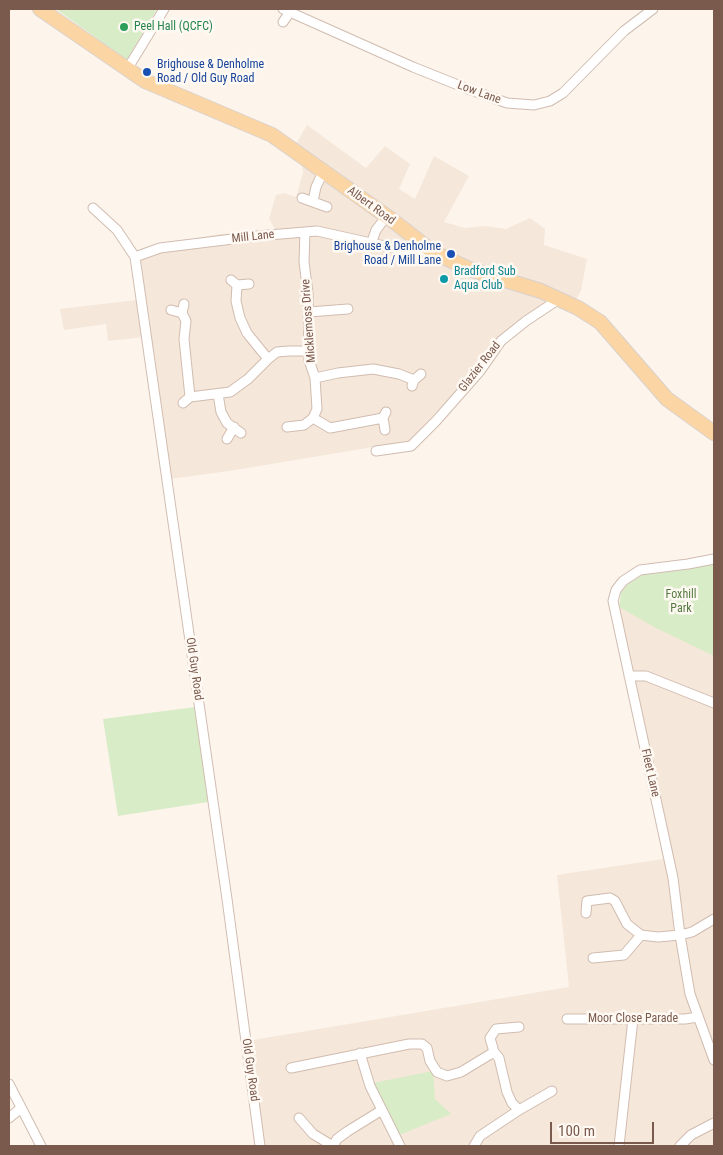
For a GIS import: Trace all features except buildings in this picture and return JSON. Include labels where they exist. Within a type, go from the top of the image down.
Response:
[{"type":"main road","name":"Albert Road","points":[[40,9],[145,81],[272,135],[433,252],[468,269],[540,291],[578,308],[600,322],[667,400],[714,433]]},
{"type":"street","points":[[128,68],[164,9]]},
{"type":"street","name":"Low Lane","points":[[286,10],[412,67],[468,89],[506,103],[534,105],[550,101],[563,93],[624,31],[653,9]]},
{"type":"street","points":[[283,22],[286,10]]},
{"type":"street","points":[[313,201],[316,187],[323,172]]},
{"type":"street","points":[[302,198],[327,207]]},
{"type":"street","name":"Old Guy Road","points":[[93,208],[117,230],[135,257],[260,1146]]},
{"type":"street","points":[[371,244],[376,230],[386,217]]},
{"type":"street","name":"Mill Lane","points":[[135,257],[160,248],[317,231],[371,244],[433,252]]},
{"type":"street","name":"Micklemoss Drive","points":[[305,232],[304,262],[309,312],[309,360],[315,378],[318,401],[318,409],[314,418]]},
{"type":"street","points":[[249,284],[234,282],[240,318],[247,333],[268,359]]},
{"type":"street","name":"Glazier Road","points":[[376,451],[411,446],[436,422],[480,371],[501,341],[526,321],[559,299]]},
{"type":"street","points":[[171,310],[183,309],[186,321],[184,339],[190,397]]},
{"type":"street","points":[[309,312],[348,309]]},
{"type":"street","points":[[183,403],[190,397],[230,392],[238,388],[277,352],[309,351]]},
{"type":"street","points":[[315,378],[373,369],[399,374],[416,380]]},
{"type":"street","points":[[218,394],[221,412],[227,422],[237,430],[227,439]]},
{"type":"street","points":[[292,424],[304,425],[314,418],[330,428],[384,415],[384,430]]},
{"type":"street","name":"Fleet Lane","points":[[714,558],[688,564],[640,570],[623,581],[616,590],[613,601],[673,878],[690,994],[714,1060]]},
{"type":"street","points":[[629,676],[646,676],[714,703]]},
{"type":"street","points":[[586,913],[585,898],[610,898],[615,901],[627,924],[641,934],[658,937],[692,932],[714,919]]},
{"type":"street","points":[[593,958],[624,955],[641,934]]},
{"type":"street","name":"Moor Close Parade","points":[[567,1019],[685,1019],[698,1017]]},
{"type":"street","points":[[619,1146],[633,1019]]},
{"type":"street","points":[[519,1027],[496,1029],[490,1038],[494,1052],[499,1058],[507,1092],[512,1103],[519,1110]]},
{"type":"street","points":[[291,1068],[336,1060],[360,1053],[410,1044],[422,1044],[427,1048],[430,1061],[437,1072],[447,1076],[460,1072],[494,1052]]},
{"type":"street","points":[[360,1053],[370,1086],[400,1146]]},
{"type":"street","points":[[9,1084],[41,1146]]},
{"type":"street","points":[[474,1146],[480,1136],[552,1091]]},
{"type":"street","points":[[9,1118],[21,1108]]},
{"type":"street","points":[[298,1118],[313,1134],[333,1146],[337,1138],[382,1110]]},
{"type":"street","points":[[680,1146],[691,1135],[714,1123]]},
{"type":"shaded area","points":[[307,125],[366,168],[385,146],[410,164],[399,189],[415,199],[434,156],[469,176],[444,222],[465,228],[485,226],[506,229],[530,218],[545,229],[544,245],[587,259],[581,291],[575,301],[550,301],[495,343],[456,391],[409,441],[163,480],[144,337],[108,341],[106,324],[64,330],[60,309],[136,300],[138,298],[131,254],[160,245],[220,234],[275,229],[269,219],[276,195],[284,193],[296,197],[303,173],[300,147],[296,144]]},
{"type":"shaded area","points":[[617,605],[714,653],[714,1146],[262,1146],[247,1041],[569,987],[557,875],[663,859]]},
{"type":"green space","points":[[56,9],[157,9],[127,60]]},
{"type":"green space","name":"Foxhill Park","points":[[714,562],[714,656],[656,628],[619,607],[621,593],[628,584],[644,574]]},
{"type":"green space","points":[[195,707],[208,802],[118,816],[103,719]]},
{"type":"green space","points":[[433,1071],[435,1099],[451,1114],[399,1135],[373,1083]]},
{"type":"place","name":"Peel Hall (QCFC)","points":[[124,27]]},
{"type":"place","name":"Brighouse & Denholme Road / Old Guy Road","points":[[147,72]]},
{"type":"place","name":"Brighouse & Denholme Road / Mill Lane","points":[[451,254]]},
{"type":"place","name":"Bradford Sub Aqua Club","points":[[444,279]]}]
